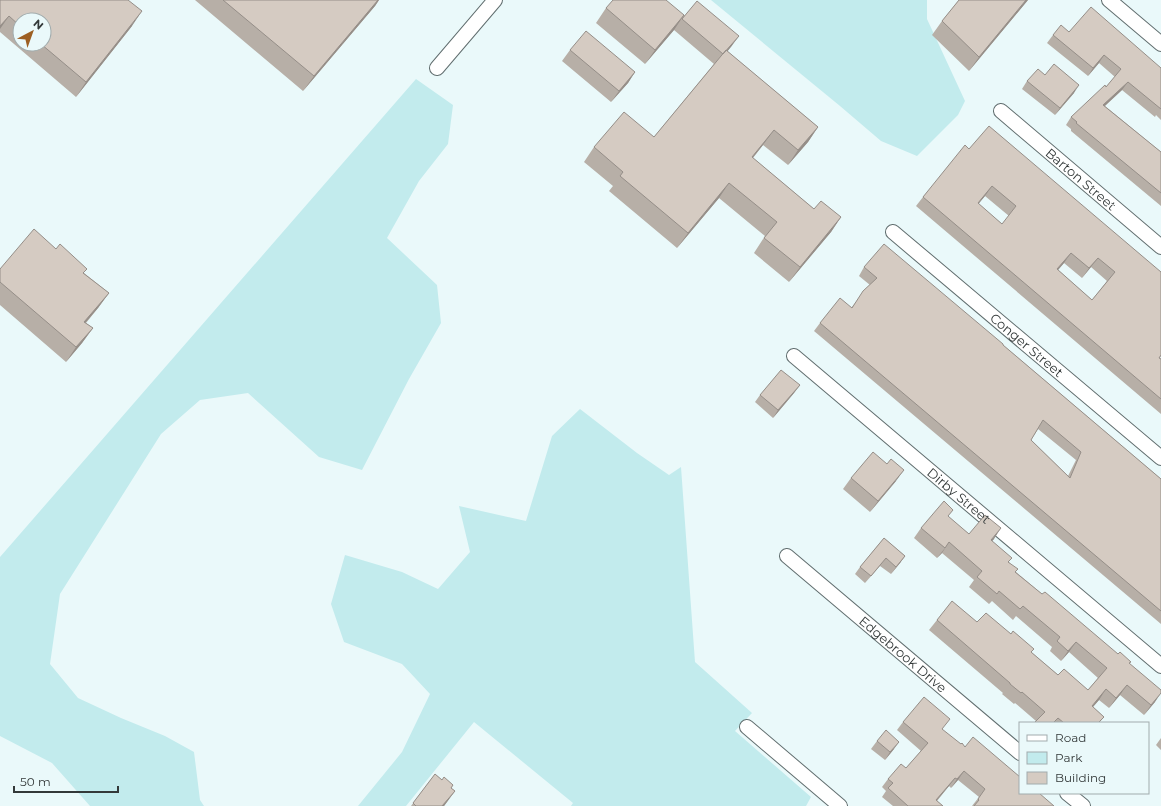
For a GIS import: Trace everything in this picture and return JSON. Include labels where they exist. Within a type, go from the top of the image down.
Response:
[{"type":"street","points":[[437,68],[495,0]]},
{"type":"street","points":[[1109,0],[1161,44]]},
{"type":"street","name":"Barton Street","points":[[1001,111],[1161,247]]},
{"type":"street","name":"Conger Street","points":[[893,232],[1161,458]]},
{"type":"street","name":"Dirby Street","points":[[794,356],[1161,666]]},
{"type":"street","name":"Edgebrook Drive","points":[[787,556],[1019,752]]},
{"type":"street","points":[[747,727],[840,806]]},
{"type":"street","points":[[1068,794],[1083,806]]},
{"type":"green space","points":[[711,0],[927,0],[927,19],[965,101],[958,115],[917,156],[881,141]]},
{"type":"green space","points":[[416,79],[453,105],[448,144],[419,181],[387,238],[437,285],[441,323],[409,379],[362,470],[319,457],[248,393],[200,400],[161,434],[60,594],[50,664],[78,698],[165,736],[194,752],[200,800],[204,806],[90,806],[52,763],[0,736],[0,557]]},
{"type":"green space","points":[[580,409],[637,453],[669,475],[681,467],[695,662],[752,713],[735,731],[811,797],[806,806],[571,806],[573,803],[474,722],[406,806],[358,806],[402,752],[430,694],[402,664],[344,642],[331,604],[345,555],[402,572],[438,589],[470,552],[459,506],[526,521],[552,436]]},
{"type":"building","points":[[0,0],[128,0],[142,11],[86,82],[50,52],[52,52],[52,12],[12,12],[12,19],[9,16],[0,26]]},
{"type":"building","points":[[223,0],[378,0],[314,76]]},
{"type":"building","points":[[613,0],[666,0],[684,15],[655,50],[606,8]]},
{"type":"building","points":[[959,0],[1026,0],[979,57],[942,21]]},
{"type":"building","points":[[697,1],[739,36],[723,54],[682,19]]},
{"type":"building","points":[[1091,7],[1161,68],[1161,109],[1128,82],[1103,105],[1161,152],[1161,193],[1076,123],[1077,122],[1071,117],[1105,85],[1106,87],[1121,69],[1104,55],[1093,68],[1053,35],[1061,25],[1069,32]]},
{"type":"building","points":[[586,31],[635,72],[619,91],[570,50]]},
{"type":"building","points":[[726,50],[818,127],[798,150],[774,130],[752,157],[814,209],[821,201],[841,217],[800,267],[764,238],[777,222],[729,183],[688,233],[620,176],[623,172],[594,147],[624,112],[654,137]]},
{"type":"building","points":[[1054,64],[1079,85],[1060,108],[1027,81],[1038,69],[1045,75]]},
{"type":"building","points":[[989,126],[1161,272],[1161,355],[1159,358],[1161,359],[1161,399],[923,197],[965,145],[969,149]],"holes":[[[992,186],[1016,206],[1002,224],[978,203]],[[1071,253],[1089,268],[1098,258],[1115,272],[1092,300],[1057,269]]]},
{"type":"building","points":[[34,229],[56,249],[60,244],[87,269],[83,273],[109,293],[84,322],[93,328],[76,347],[0,282],[0,269]]},
{"type":"building","points":[[884,244],[1161,479],[1161,611],[820,323],[840,298],[852,308],[863,291],[877,278],[864,267]],"holes":[[[1043,420],[1081,452],[1070,478],[1031,440]]]},
{"type":"building","points":[[781,370],[800,385],[778,410],[760,395]]},
{"type":"building","points":[[873,452],[887,464],[891,459],[904,470],[878,501],[851,478]]},
{"type":"building","points":[[944,501],[953,510],[948,516],[969,534],[985,515],[1001,528],[991,540],[1012,558],[1008,562],[1018,569],[1015,572],[1042,594],[1045,592],[1118,654],[1120,652],[1131,662],[1129,663],[1161,690],[1161,693],[1151,705],[1127,685],[1116,698],[1106,689],[1092,706],[1104,717],[1099,722],[1063,722],[1058,718],[1054,722],[1035,722],[1045,712],[1022,692],[1021,693],[1010,684],[937,620],[952,601],[977,622],[986,613],[1011,634],[1013,631],[1034,649],[1031,652],[1058,675],[1064,669],[1088,690],[1107,668],[1076,642],[1068,651],[1057,641],[1060,637],[1023,606],[1020,609],[999,591],[997,594],[977,577],[982,571],[949,542],[945,548],[921,528]]},
{"type":"building","points":[[884,538],[905,556],[896,567],[886,558],[871,576],[860,567]]},
{"type":"building","points":[[924,697],[950,719],[942,729],[961,744],[962,743],[965,747],[973,737],[1019,776],[1019,794],[1040,794],[1054,806],[974,806],[985,789],[964,771],[957,779],[955,778],[936,800],[943,806],[908,806],[888,788],[893,783],[888,779],[901,764],[906,768],[928,743],[903,722]]},
{"type":"building","points":[[886,730],[899,742],[890,752],[877,741]]},
{"type":"building","points":[[435,774],[442,780],[444,777],[453,785],[451,788],[455,791],[442,806],[416,806],[413,803]]}]
